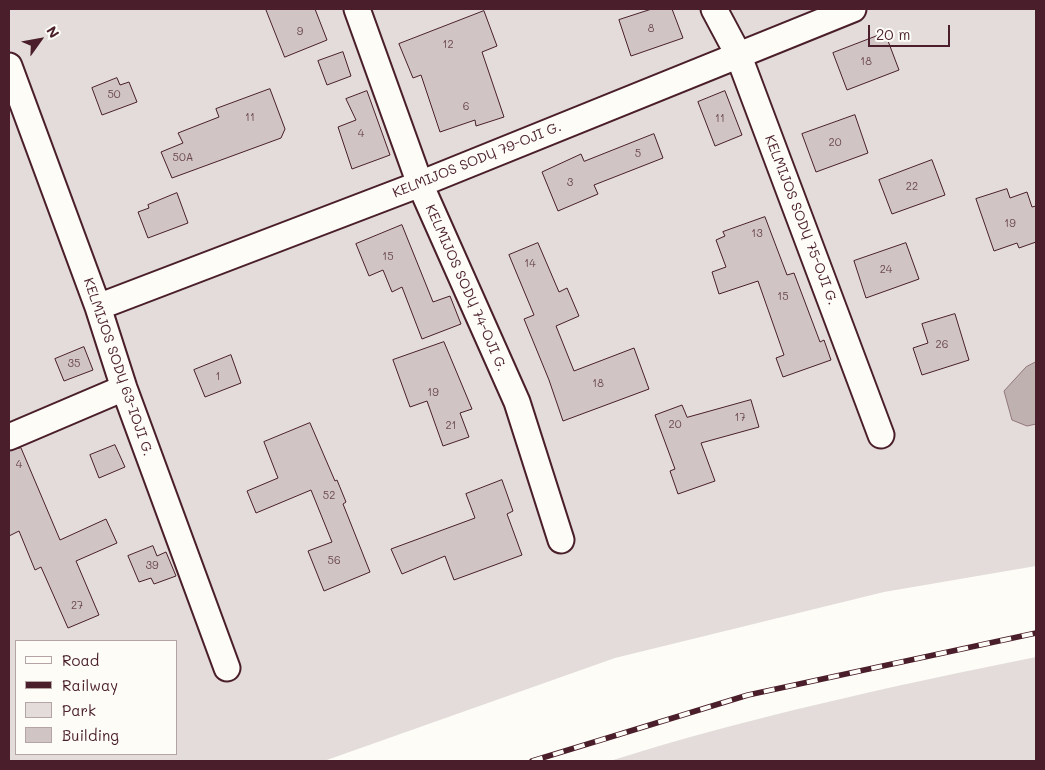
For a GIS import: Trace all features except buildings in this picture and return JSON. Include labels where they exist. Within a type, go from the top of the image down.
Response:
[{"type":"street","name":"KELMIJOS SODŲ 74-OJI G.","points":[[357,9],[420,184],[517,402],[561,540]]},
{"type":"street","name":"KELMIJOS SODŲ 75-OJI G.","points":[[714,9],[738,54],[881,435]]},
{"type":"street","name":"KELMIJOS SODŲ 79-OJI G.","points":[[98,307],[420,184],[853,9]]},
{"type":"street","name":"KELMIJOS SODŲ 63-IOJI G.","points":[[9,66],[14,99],[98,307],[124,388],[227,668]]},
{"type":"street","points":[[9,437],[124,388]]},
{"type":"green space","points":[[9,9],[1036,9],[1036,566],[884,592],[615,658],[324,761],[9,761]]},
{"type":"green space","points":[[1036,657],[1036,761],[610,761],[768,716],[929,679]]},
{"type":"shaded area","points":[[1036,362],[1036,424],[1027,426],[1012,420],[1004,391],[1026,367]]},
{"type":"railway","points":[[532,761],[748,695],[1036,633]]}]
